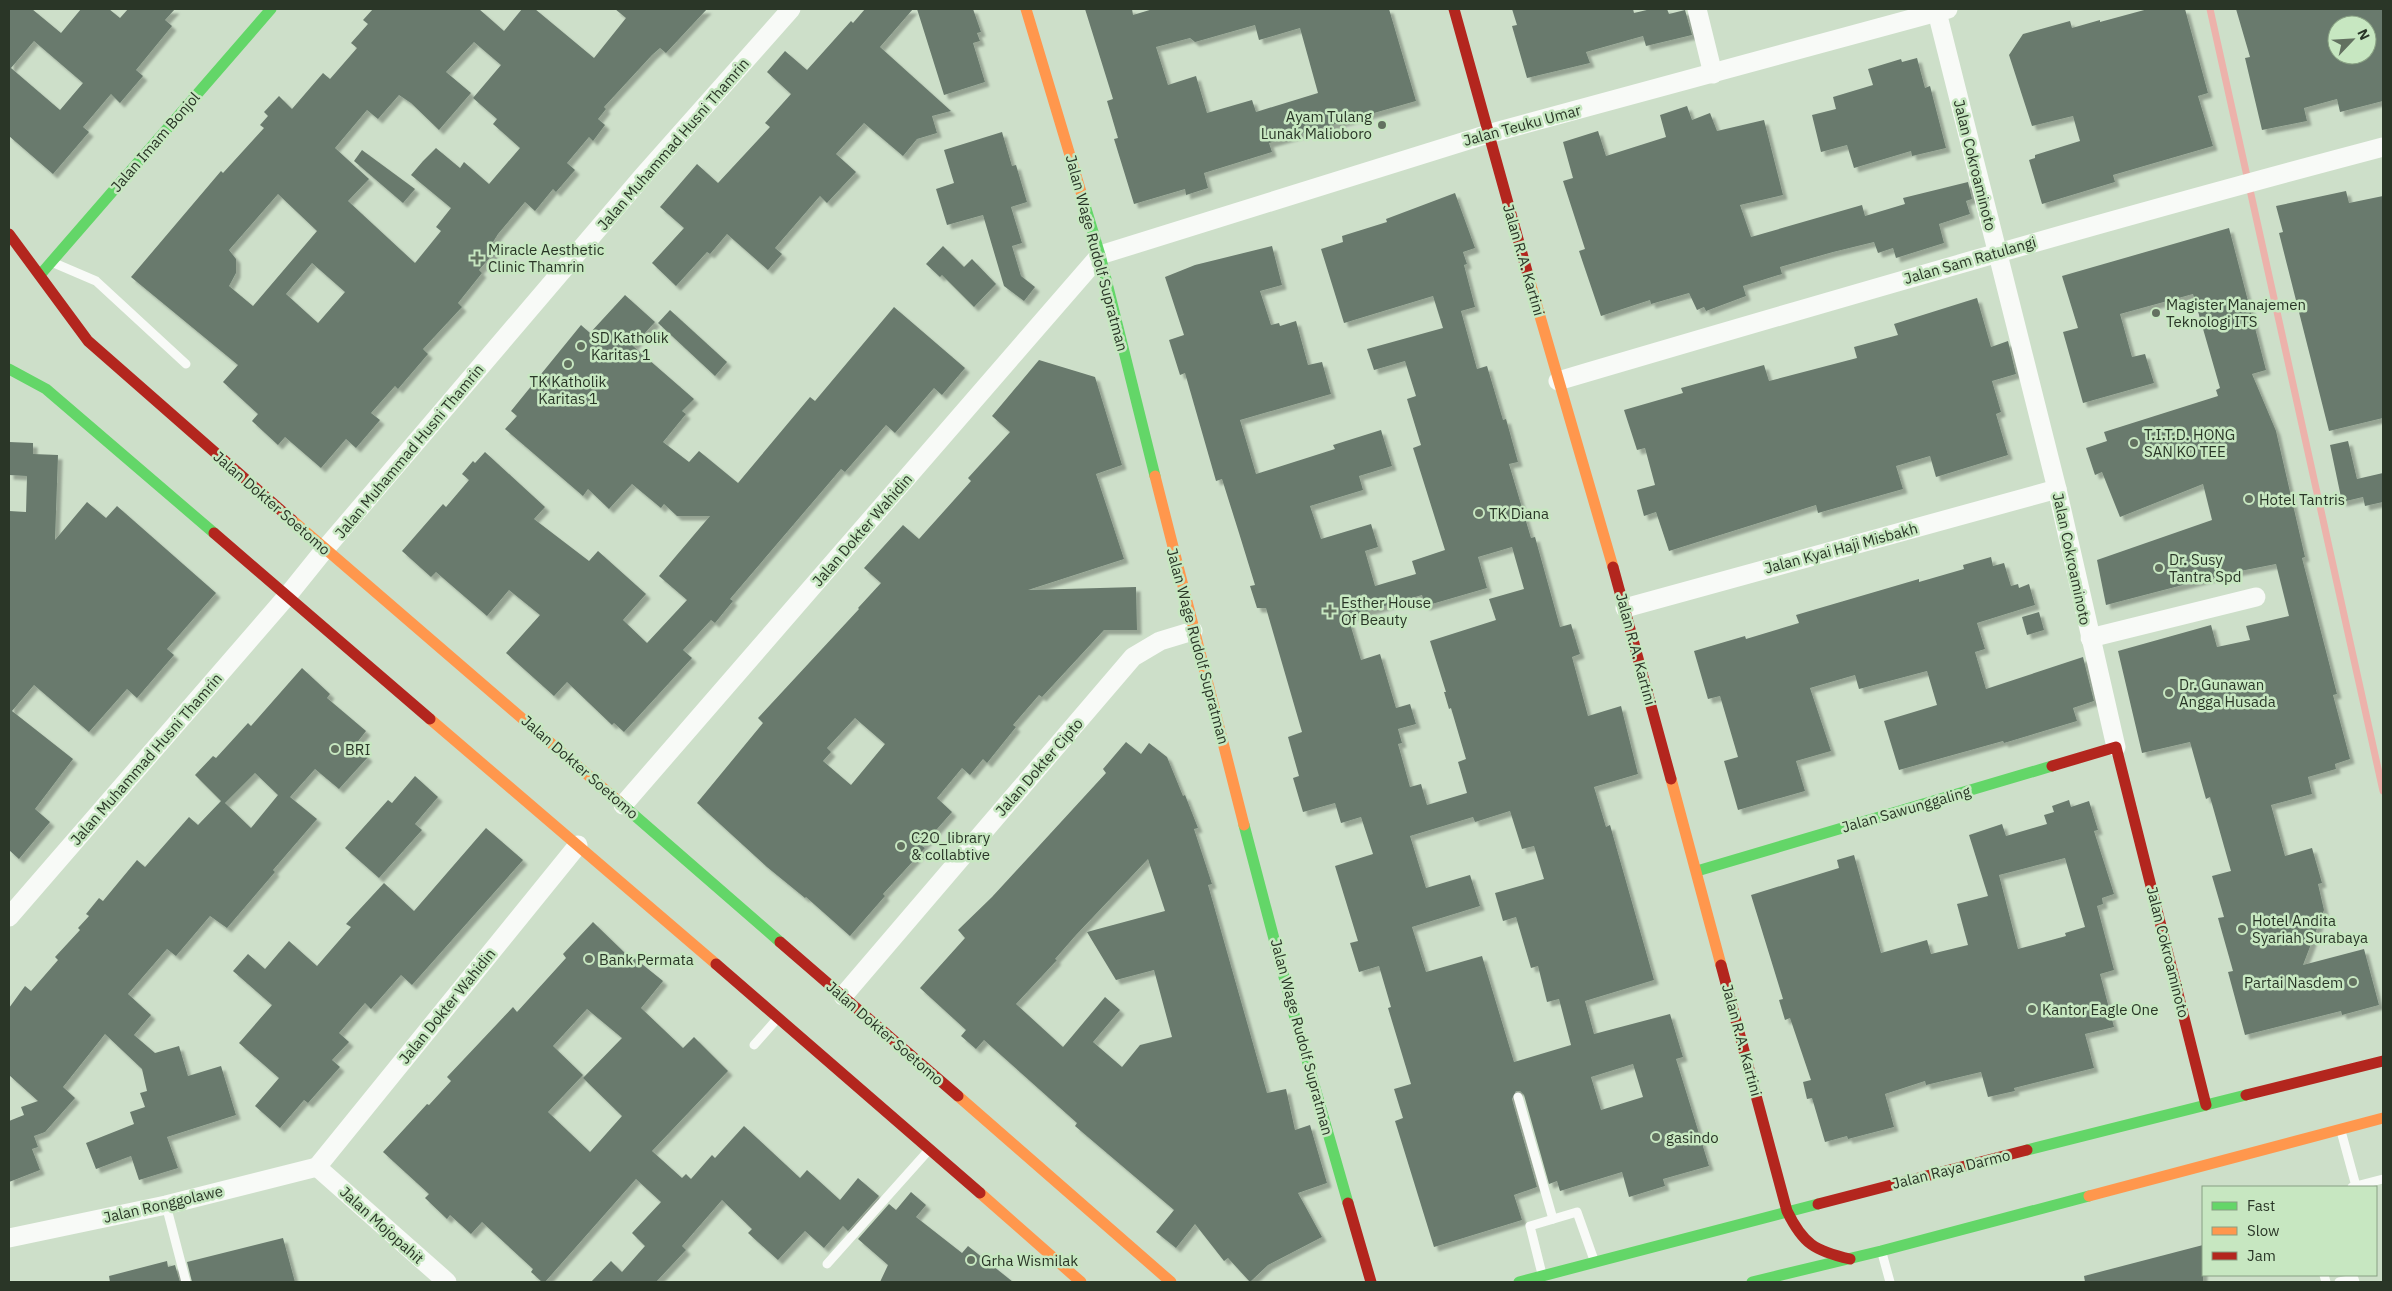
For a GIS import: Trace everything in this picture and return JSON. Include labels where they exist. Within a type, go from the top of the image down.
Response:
[{"type":"main road","name":"Jalan Imam Bonjol","points":[[40,276],[271,9]]},
{"type":"main road","name":"Jalan Wage Rudolf Supratman","points":[[1026,9],[1100,255],[1193,631],[1293,1011],[1371,1282]]},
{"type":"main road","name":"Jalan R.A. Kartini","points":[[1454,9],[1558,381],[1625,608],[1787,1211],[1804,1242],[1823,1253],[1850,1259]]},
{"type":"main road","name":"Jalan Dokter Soetomo","points":[[9,234],[88,341],[324,549],[623,805],[1170,1282]]},
{"type":"main road","points":[[9,369],[46,389],[288,595],[930,1148],[1081,1282]]},
{"type":"main road","name":"Jalan Sawunggaling","points":[[1697,871],[2116,747]]},
{"type":"main road","name":"Jalan Cokroaminoto","points":[[2116,747],[2206,1105]]},
{"type":"main road","name":"Jalan Raya Darmo","points":[[1520,1282],[1787,1211],[2383,1061]]},
{"type":"main road","points":[[1752,1282],[1881,1251],[2383,1118]]},
{"type":"street","name":"Jalan Muhammad Husni Thamrin","points":[[9,917],[288,595],[324,549],[643,176],[791,9]]},
{"type":"street","points":[[1697,9],[1713,74]]},
{"type":"street","name":"Jalan Teuku Umar","points":[[1100,255],[1488,134],[1942,11]]},
{"type":"street","name":"Jalan Cokroaminoto","points":[[1942,11],[1997,252],[2057,489],[2116,747]]},
{"type":"street","name":"Jalan Sam Ratulangi","points":[[1558,381],[1997,252],[2383,147]]},
{"type":"street","name":"Jalan Dokter Wahidin","points":[[623,805],[1100,255]]},
{"type":"street","name":"Jalan Kyai Haji Misbakh","points":[[1625,608],[2057,489]]},
{"type":"street","points":[[2090,638],[2256,597]]},
{"type":"street","name":"Jalan Dokter Cipto","points":[[843,996],[1132,657],[1160,640],[1193,631]]},
{"type":"street","name":"Jalan Dokter Wahidin","points":[[317,1167],[578,845]]},
{"type":"street","name":"Jalan Ronggolawe","points":[[9,1238],[166,1204],[317,1167]]},
{"type":"street","name":"Jalan Mojopahit","points":[[317,1167],[446,1282]]},
{"type":"lane","points":[[52,262],[96,281],[186,364]]},
{"type":"lane","points":[[754,1045],[778,1019]]},
{"type":"lane","points":[[1518,1097],[1553,1219]]},
{"type":"lane","points":[[2340,1129],[2354,1186]]},
{"type":"lane","points":[[827,1264],[930,1148]]},
{"type":"lane","points":[[2358,1186],[2383,1179]]},
{"type":"lane","points":[[166,1204],[186,1282]]},
{"type":"lane","points":[[1542,1276],[1530,1228],[1531,1225],[1553,1219],[1579,1214],[1595,1262]]},
{"type":"lane","points":[[1881,1251],[1890,1282]]},
{"type":"lane","points":[[2339,1282],[2354,1279],[2355,1282]]},
{"type":"building","points":[[9,9],[32,9],[61,33],[81,9],[109,9],[120,18],[128,9],[175,9],[165,20],[172,26],[136,70],[143,76],[120,103],[111,94],[83,127],[89,132],[53,174],[9,136]],"holes":[[[34,41],[83,83],[60,110],[11,68]]]},
{"type":"building","points":[[373,9],[479,9],[504,31],[522,9],[535,9],[594,58],[626,18],[615,9],[707,9],[666,53],[660,48],[652,55],[604,107],[606,109],[598,119],[605,125],[593,141],[589,137],[567,163],[575,170],[556,192],[553,189],[535,211],[525,202],[498,234],[493,242],[499,247],[479,270],[482,273],[458,303],[462,307],[423,349],[428,354],[398,389],[395,386],[371,413],[380,420],[356,448],[346,439],[321,468],[285,437],[278,445],[252,421],[258,414],[223,382],[238,365],[131,277],[221,171],[223,173],[264,128],[260,125],[268,116],[264,112],[279,96],[292,109],[323,73],[330,79],[357,48],[351,43],[368,24],[363,20]],"holes":[[[474,42],[501,65],[473,98],[497,119],[493,124],[520,148],[489,184],[464,162],[460,168],[436,148],[423,161],[411,175],[451,208],[436,227],[441,231],[415,263],[348,201],[369,179],[335,148],[367,110],[378,119],[399,95],[411,103],[439,130],[471,93],[446,72]],[[278,194],[317,231],[253,306],[229,286],[236,273],[236,259],[229,250]],[[312,263],[345,292],[318,323],[286,294]]]},
{"type":"building","points":[[865,9],[913,9],[880,47],[951,111],[932,116],[937,133],[917,139],[903,156],[864,123],[836,154],[856,172],[827,203],[820,196],[775,248],[782,254],[768,270],[727,234],[710,254],[707,252],[676,286],[652,263],[684,228],[660,207],[697,164],[718,183],[770,127],[765,123],[791,94],[767,72],[785,51],[807,70],[851,21],[853,23]]},
{"type":"building","points":[[917,9],[973,9],[981,32],[977,33],[980,41],[973,43],[985,82],[944,95]]},
{"type":"building","points":[[1085,9],[1132,9],[1133,15],[1153,9],[1389,9],[1416,101],[1269,143],[1272,152],[1204,173],[1208,188],[1186,195],[1185,189],[1134,204],[1114,139],[1118,138],[1107,101],[1113,99]],"holes":[[[1255,25],[1259,40],[1300,28],[1318,93],[1256,112],[1252,100],[1207,113],[1196,76],[1168,85],[1156,47],[1190,38],[1195,42]]]},
{"type":"building","points":[[1512,9],[1633,9],[1634,13],[1651,9],[1667,9],[1669,14],[1685,10],[1692,35],[1646,46],[1643,36],[1586,52],[1590,63],[1527,78],[1512,26],[1517,25]]},
{"type":"building","points":[[2148,9],[2185,9],[2208,93],[2198,96],[2213,146],[2113,175],[2115,182],[2042,204],[2029,160],[2035,158],[2035,155],[2080,141],[2073,116],[2032,126],[2009,55],[2023,34],[2070,21],[2072,28]]},
{"type":"building","points":[[2236,9],[2383,9],[2383,101],[2340,112],[2337,99],[2304,108],[2307,121],[2262,130],[2245,58],[2250,57]]},
{"type":"building","points":[[1917,58],[1925,88],[1930,86],[1946,148],[1912,156],[1911,151],[1854,168],[1847,145],[1821,152],[1812,115],[1836,109],[1833,97],[1873,85],[1868,69],[1901,59],[1902,62]]},
{"type":"building","points":[[1687,106],[1692,120],[1710,113],[1717,131],[1764,120],[1783,195],[1740,205],[1751,237],[1862,205],[1865,216],[1905,204],[1903,198],[1968,182],[1972,199],[1966,201],[1970,214],[1939,224],[1944,243],[1896,258],[1893,248],[1878,253],[1874,242],[1780,267],[1782,274],[1743,286],[1746,296],[1706,311],[1704,307],[1697,310],[1689,293],[1651,304],[1650,300],[1601,316],[1579,251],[1585,249],[1563,181],[1573,178],[1563,142],[1598,131],[1606,156],[1666,137],[1660,115]]},
{"type":"building","points":[[1002,132],[1012,166],[1016,165],[1027,202],[1011,207],[1022,243],[1012,246],[1021,276],[1035,287],[1024,301],[1004,286],[983,215],[947,225],[936,189],[954,183],[944,150]]},
{"type":"building","points":[[362,150],[415,189],[403,203],[354,161]]},
{"type":"building","points":[[2346,191],[2349,203],[2383,196],[2383,418],[2329,431],[2279,233],[2283,232],[2276,206]]},
{"type":"building","points":[[1455,193],[1475,248],[1463,252],[1467,264],[1464,265],[1475,307],[1461,311],[1477,369],[1487,366],[1503,420],[1506,419],[1518,462],[1509,464],[1531,538],[1535,537],[1560,627],[1571,624],[1580,654],[1572,657],[1588,716],[1621,706],[1638,774],[1594,787],[1606,827],[1610,825],[1654,980],[1585,1001],[1594,1034],[1670,1014],[1683,1057],[1676,1059],[1709,1166],[1663,1179],[1665,1186],[1629,1197],[1622,1172],[1560,1191],[1557,1181],[1549,1184],[1524,1095],[1520,1091],[1516,1091],[1512,1099],[1537,1187],[1514,1195],[1522,1220],[1434,1247],[1395,1121],[1403,1118],[1394,1089],[1411,1084],[1388,1008],[1391,1007],[1379,966],[1359,972],[1350,943],[1358,941],[1335,866],[1373,854],[1361,817],[1341,823],[1335,803],[1303,812],[1293,778],[1299,776],[1288,737],[1302,732],[1266,608],[1257,608],[1250,586],[1255,585],[1222,479],[1216,481],[1185,373],[1180,375],[1169,340],[1184,335],[1165,277],[1195,265],[1272,246],[1282,285],[1260,291],[1271,325],[1279,323],[1280,326],[1296,321],[1308,365],[1322,362],[1331,394],[1240,420],[1256,474],[1335,449],[1333,445],[1381,430],[1392,466],[1359,476],[1363,490],[1310,506],[1321,539],[1371,524],[1378,547],[1365,551],[1375,586],[1416,574],[1412,561],[1445,550],[1413,448],[1421,445],[1407,399],[1416,396],[1405,361],[1374,370],[1367,349],[1443,328],[1433,296],[1344,323],[1321,249],[1343,242],[1342,236],[1387,222],[1386,219]],"holes":[[[1512,547],[1524,589],[1489,599],[1496,620],[1430,641],[1446,692],[1444,692],[1449,709],[1451,708],[1466,759],[1458,762],[1467,793],[1427,805],[1421,784],[1410,787],[1398,744],[1402,743],[1398,729],[1416,724],[1410,704],[1396,708],[1380,654],[1361,660],[1348,617],[1422,595],[1425,606],[1487,588],[1478,557]],[[1510,811],[1522,849],[1534,846],[1544,879],[1495,893],[1503,921],[1516,917],[1531,968],[1538,966],[1547,1002],[1559,999],[1571,1045],[1514,1062],[1482,956],[1426,972],[1412,927],[1480,906],[1470,875],[1426,888],[1410,836],[1473,817],[1475,822]],[[1633,1064],[1643,1097],[1601,1110],[1591,1077]]]},
{"type":"building","points":[[2229,228],[2266,370],[2252,374],[2276,431],[2305,557],[2302,558],[2337,694],[2333,695],[2350,759],[2335,764],[2336,769],[2308,777],[2312,794],[2271,805],[2285,856],[2312,848],[2322,883],[2318,884],[2324,910],[2303,965],[2364,949],[2379,1005],[2342,1015],[2341,1011],[2245,1035],[2228,972],[2233,971],[2218,918],[2224,917],[2212,876],[2231,871],[2210,797],[2206,799],[2190,742],[2142,753],[2118,651],[2211,625],[2217,647],[2250,640],[2246,626],[2289,616],[2276,564],[2225,574],[2106,605],[2097,560],[2212,520],[2203,484],[2120,517],[2102,472],[2095,475],[2086,448],[2107,441],[2104,432],[2218,396],[2216,390],[2220,388],[2193,294],[2120,314],[2132,357],[2145,354],[2154,383],[2083,403],[2063,332],[2078,328],[2062,276]]},
{"type":"building","points":[[943,246],[964,267],[972,259],[996,284],[974,307],[942,275],[940,277],[926,264]]},
{"type":"building","points":[[625,295],[655,322],[633,346],[694,399],[682,411],[686,414],[663,442],[689,462],[699,451],[738,483],[810,397],[815,401],[894,307],[965,368],[942,395],[934,388],[895,433],[886,425],[845,472],[841,469],[730,599],[733,601],[715,623],[711,620],[683,650],[692,658],[624,732],[614,723],[612,725],[567,682],[554,696],[506,653],[540,615],[509,590],[487,616],[436,572],[431,577],[402,551],[443,504],[446,507],[469,480],[462,474],[473,461],[475,463],[485,452],[545,507],[534,519],[589,561],[598,551],[646,594],[623,620],[647,643],[687,600],[659,576],[710,516],[677,516],[664,504],[661,508],[632,484],[609,509],[588,489],[583,496],[505,429],[517,416],[511,411],[581,325],[590,333]]},
{"type":"building","points":[[1977,298],[1991,347],[2008,341],[2016,374],[1992,381],[2001,412],[1996,414],[2008,455],[1936,477],[1930,456],[1896,466],[1903,489],[1818,513],[1816,505],[1669,551],[1656,512],[1644,516],[1637,490],[1655,485],[1645,448],[1637,450],[1624,410],[1683,393],[1681,388],[1764,365],[1769,381],[1857,358],[1854,347],[1898,335],[1894,324]]},
{"type":"building","points":[[670,310],[727,362],[715,376],[658,323]]},
{"type":"building","points":[[1039,360],[1095,377],[1122,465],[1096,474],[1124,559],[1028,590],[1136,587],[1137,630],[1104,630],[1042,697],[1039,695],[1013,725],[1016,727],[987,763],[983,759],[970,775],[962,768],[937,798],[952,812],[922,846],[925,848],[883,894],[885,896],[850,936],[806,897],[767,867],[697,803],[763,723],[758,718],[881,583],[864,568],[903,525],[919,539],[971,481],[968,478],[1010,432],[992,416]],"holes":[[[855,718],[885,744],[851,785],[823,761],[831,752],[827,748]]]},
{"type":"building","points":[[2348,441],[2357,479],[2383,473],[2383,502],[2365,506],[2363,497],[2342,502],[2330,445]]},
{"type":"building","points":[[9,442],[33,443],[33,454],[58,455],[55,540],[87,502],[106,518],[117,506],[216,593],[167,649],[174,655],[137,698],[127,689],[89,732],[34,685],[12,711],[73,759],[35,809],[50,822],[19,859],[9,850],[9,511],[26,512],[27,476],[9,475]]},
{"type":"building","points":[[1991,557],[1993,566],[2004,563],[2011,586],[2018,584],[2019,588],[2029,584],[2035,605],[1977,623],[1985,649],[1975,652],[1986,689],[2083,657],[2094,701],[2073,708],[2077,721],[2004,743],[2003,741],[1899,770],[1884,721],[1937,705],[1927,671],[1859,689],[1855,675],[1810,688],[1831,751],[1796,761],[1805,791],[1738,810],[1724,761],[1738,757],[1720,696],[1708,699],[1694,651],[1745,636],[1746,639],[1799,623],[1796,615],[1919,579],[1919,582],[1964,569],[1963,565]]},
{"type":"building","points":[[2039,612],[2044,630],[2027,635],[2022,617]]},
{"type":"building","points":[[302,668],[330,694],[327,698],[366,731],[355,745],[368,757],[339,789],[315,769],[290,797],[317,819],[273,870],[275,872],[227,928],[210,916],[176,956],[167,949],[128,994],[151,1015],[134,1035],[155,1053],[179,1046],[188,1076],[221,1066],[236,1115],[167,1137],[178,1168],[139,1180],[131,1156],[96,1169],[86,1143],[134,1124],[130,1112],[145,1107],[140,1093],[147,1091],[142,1069],[105,1034],[63,1087],[75,1098],[45,1132],[34,1136],[38,1147],[32,1149],[40,1170],[9,1182],[9,1121],[24,1115],[21,1107],[38,1101],[9,1075],[9,1008],[25,986],[31,991],[58,960],[55,957],[80,930],[78,928],[89,916],[86,914],[99,898],[103,901],[137,860],[145,867],[189,817],[198,825],[221,801],[195,775],[213,756],[216,758],[248,723],[251,726]],"holes":[[[255,773],[278,795],[251,828],[225,803]]]},
{"type":"building","points":[[1126,742],[1141,754],[1149,743],[1167,757],[1198,828],[1194,829],[1212,884],[1208,885],[1267,1093],[1286,1089],[1295,1130],[1310,1125],[1327,1183],[1298,1193],[1322,1237],[1268,1265],[1250,1282],[1228,1258],[1224,1261],[1195,1224],[1176,1248],[1156,1232],[1174,1210],[1075,1126],[1077,1123],[984,1040],[976,1049],[961,1036],[966,1030],[920,988],[965,938],[958,930],[992,897],[1106,773],[1103,769]],"holes":[[[1148,859],[1165,911],[1087,932],[1116,980],[1154,970],[1172,1037],[1140,1045],[1122,1067],[1093,1042],[1120,1010],[1105,997],[1063,1047],[1016,1004],[1057,960],[1055,959],[1076,935]]]},
{"type":"building","points":[[415,776],[438,797],[415,824],[422,830],[379,878],[345,848],[388,800],[392,803]]},
{"type":"building","points":[[2069,800],[2071,807],[2089,801],[2098,830],[2094,831],[2114,894],[2102,898],[2103,904],[2097,906],[2114,970],[2100,974],[2114,1027],[2085,1034],[2094,1068],[2014,1088],[2015,1091],[1988,1097],[1981,1072],[1926,1085],[1925,1081],[1885,1094],[1894,1127],[1848,1139],[1847,1136],[1825,1142],[1812,1098],[1807,1099],[1803,1082],[1811,1080],[1790,1018],[1785,1020],[1779,1000],[1783,999],[1751,895],[1839,868],[1837,860],[1854,855],[1881,953],[1927,940],[1931,954],[1968,945],[1957,904],[1988,896],[1969,835],[2002,824],[2006,836],[2047,824],[2044,815],[2054,812],[2052,806]],"holes":[[[2065,858],[2085,927],[2065,933],[2066,936],[2018,949],[1999,875]]]},
{"type":"building","points":[[486,828],[523,860],[412,985],[401,975],[371,1009],[365,1003],[339,1033],[349,1042],[332,1060],[340,1067],[308,1103],[304,1100],[280,1128],[255,1106],[279,1078],[239,1043],[272,1005],[233,971],[248,954],[265,969],[289,941],[317,966],[351,927],[346,924],[384,883],[414,911]]},
{"type":"building","points":[[593,922],[626,954],[627,952],[663,981],[641,1008],[683,1048],[694,1037],[728,1071],[652,1151],[682,1178],[686,1174],[691,1179],[712,1155],[715,1158],[744,1126],[800,1178],[807,1170],[840,1200],[858,1178],[879,1196],[848,1231],[843,1226],[824,1248],[805,1231],[778,1260],[748,1233],[752,1229],[722,1200],[682,1246],[686,1250],[656,1282],[591,1282],[611,1261],[622,1272],[645,1246],[632,1233],[661,1202],[636,1179],[545,1282],[542,1282],[531,1272],[533,1269],[482,1222],[471,1234],[450,1215],[447,1219],[425,1198],[429,1194],[383,1152],[451,1081],[447,1077],[513,1007],[517,1012],[566,958],[563,954]],"holes":[[[587,1009],[622,1038],[583,1078],[622,1116],[590,1152],[548,1112],[583,1075],[553,1046]]]},
{"type":"building","points":[[911,1192],[926,1205],[916,1217],[962,1253],[968,1246],[1013,1282],[880,1282],[888,1265],[858,1239],[889,1204],[896,1210]]},
{"type":"building","points":[[283,1238],[295,1282],[192,1282],[187,1262]]},
{"type":"building","points":[[2202,1245],[2203,1282],[2085,1282],[2084,1276]]},
{"type":"building","points":[[167,1261],[168,1267],[175,1265],[180,1282],[110,1282],[109,1276]]},
{"type":"waterway","points":[[2210,9],[2383,791]]},
{"type":"traffic: fast","points":[[40,275],[271,9]]},
{"type":"traffic: fast","points":[[1084,202],[1100,255],[1155,476]]},
{"type":"traffic: fast","points":[[9,369],[46,389],[214,533]]},
{"type":"traffic: fast","points":[[1697,871],[2052,766]]},
{"type":"traffic: fast","points":[[618,801],[780,942]]},
{"type":"traffic: fast","points":[[1244,825],[1293,1011],[1348,1203]]},
{"type":"traffic: fast","points":[[2027,1150],[2246,1095]]},
{"type":"traffic: fast","points":[[1752,1282],[1881,1251],[2089,1196]]},
{"type":"traffic: fast","points":[[1519,1282],[1818,1204]]},
{"type":"traffic: slow","points":[[1026,9],[1084,202]]},
{"type":"traffic: slow","points":[[1528,275],[1613,567]]},
{"type":"traffic: slow","points":[[1155,476],[1244,825]]},
{"type":"traffic: slow","points":[[292,520],[618,801]]},
{"type":"traffic: slow","points":[[430,719],[716,964]]},
{"type":"traffic: slow","points":[[1671,779],[1721,965]]},
{"type":"traffic: slow","points":[[958,1096],[1171,1282]]},
{"type":"traffic: slow","points":[[2089,1196],[2383,1118]]},
{"type":"traffic: slow","points":[[980,1193],[1081,1282]]},
{"type":"traffic: jam","points":[[1454,9],[1528,275]]},
{"type":"traffic: jam","points":[[9,234],[88,341],[292,520]]},
{"type":"traffic: jam","points":[[214,533],[430,719]]},
{"type":"traffic: jam","points":[[1613,567],[1671,779]]},
{"type":"traffic: jam","points":[[2052,766],[2116,747],[2206,1105]]},
{"type":"traffic: jam","points":[[780,942],[958,1096]]},
{"type":"traffic: jam","points":[[716,964],[980,1193]]},
{"type":"traffic: jam","points":[[1721,965],[1787,1211],[1799,1231],[1811,1244],[1828,1253],[1850,1259]]},
{"type":"traffic: jam","points":[[2246,1095],[2383,1061]]},
{"type":"traffic: jam","points":[[1818,1204],[2027,1150]]},
{"type":"traffic: jam","points":[[1348,1203],[1371,1282]]},
{"type":"place","name":"Ayam Tulang Lunak Malioboro","points":[[1382,125]]},
{"type":"place","name":"Miracle Aesthetic Clinic Thamrin","points":[[477,258]]},
{"type":"place","name":"Magister Manajemen Teknologi ITS","points":[[2156,313]]},
{"type":"place","name":"SD Katholik Karitas 1","points":[[581,346]]},
{"type":"place","name":"TK Katholik Karitas 1","points":[[568,364]]},
{"type":"place","name":"T.I.T.D. HONG SAN KO TEE","points":[[2134,443]]},
{"type":"place","name":"Hotel Tantris","points":[[2249,499]]},
{"type":"place","name":"TK Diana","points":[[1479,513]]},
{"type":"place","name":"Dr. Susy Tantra Spd","points":[[2159,568]]},
{"type":"place","name":"Esther House Of Beauty","points":[[1330,611]]},
{"type":"place","name":"Dr. Gunawan Angga Husada","points":[[2169,693]]},
{"type":"place","name":"BRI","points":[[335,749]]},
{"type":"place","name":"C2O_library & collabtive","points":[[901,846]]},
{"type":"place","name":"Hotel Andita Syariah Surabaya","points":[[2242,929]]},
{"type":"place","name":"Bank Permata","points":[[589,959]]},
{"type":"place","name":"Partai Nasdem","points":[[2353,982]]},
{"type":"place","name":"Kantor Eagle One","points":[[2032,1009]]},
{"type":"place","name":"gasindo","points":[[1656,1137]]},
{"type":"place","name":"Grha Wismilak","points":[[971,1260]]}]
